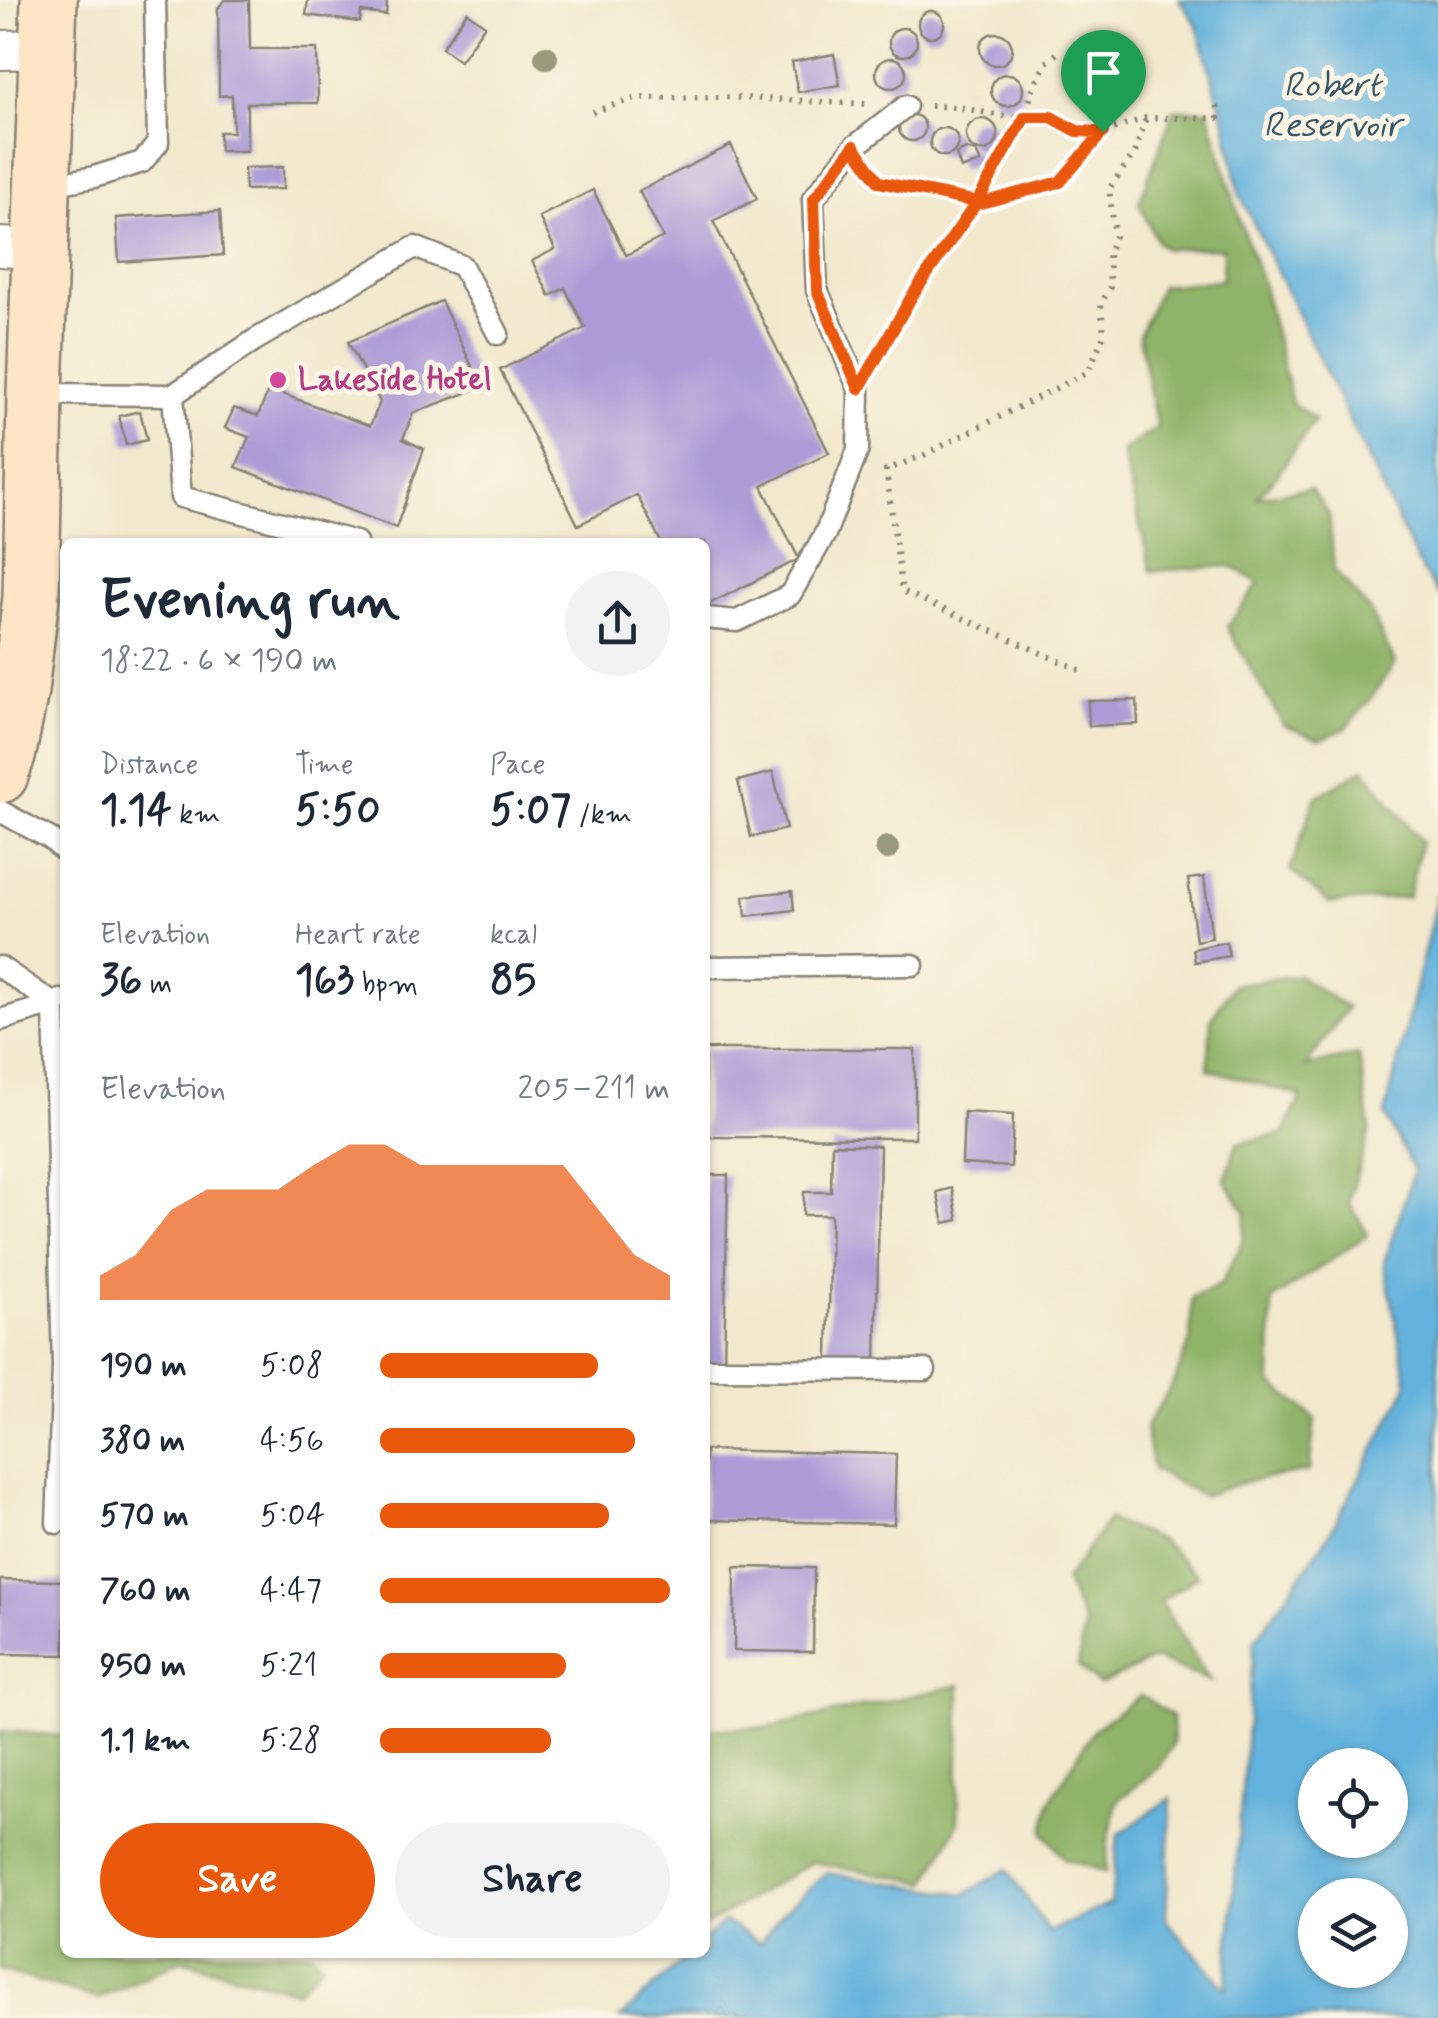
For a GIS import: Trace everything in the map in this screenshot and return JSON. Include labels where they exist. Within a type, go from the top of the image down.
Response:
[{"type":"main road","points":[[0,775],[20,691],[31,597],[35,394],[20,248],[42,186],[31,33]]},
{"type":"lane","points":[[42,186],[94,177],[142,162],[158,144],[155,0]]},
{"type":"lane","points":[[710,618],[738,620],[790,595],[825,534],[858,450],[859,389],[817,290],[814,199],[854,146],[906,106]]},
{"type":"lane","points":[[35,394],[173,395],[255,340],[415,246],[462,266],[498,334]]},
{"type":"lane","points":[[173,395],[180,497],[340,538]]},
{"type":"lane","points":[[0,811],[60,848]]},
{"type":"lane","points":[[710,967],[913,965]]},
{"type":"lane","points":[[0,967],[59,1000]]},
{"type":"lane","points":[[0,1020],[59,1000]]},
{"type":"lane","points":[[59,1000],[60,1073]]},
{"type":"lane","points":[[710,1370],[925,1370]]},
{"type":"lane","points":[[57,1523],[60,1456]]},
{"type":"path","points":[[859,389],[912,296],[977,202],[1025,117],[1046,63],[1062,50]]},
{"type":"path","points":[[592,112],[636,98],[722,97],[959,106],[1001,116],[1051,117],[1077,131],[1103,132],[1146,118],[1218,118],[1216,98]]},
{"type":"path","points":[[1080,670],[902,590],[886,470],[922,456],[1088,372],[1104,335],[1101,304],[1110,287],[1108,253],[1115,236],[1109,189],[1135,152],[1146,118]]},
{"type":"path","points":[[854,146],[879,182],[981,203],[1060,182],[1103,132]]},
{"type":"green space","points":[[1174,110],[1208,110],[1262,282],[1292,403],[1315,420],[1257,497],[1310,488],[1329,514],[1334,570],[1369,610],[1395,663],[1345,729],[1320,739],[1284,726],[1227,627],[1259,583],[1231,566],[1151,571],[1122,451],[1157,428],[1139,335],[1161,286],[1222,280],[1223,248],[1165,249],[1157,242],[1139,203]]},
{"type":"green space","points":[[1364,768],[1421,842],[1408,897],[1329,903],[1290,870],[1315,798]]},
{"type":"green space","points":[[1298,975],[1347,1008],[1306,1066],[1359,1055],[1370,1129],[1349,1201],[1368,1235],[1272,1300],[1271,1383],[1315,1418],[1309,1471],[1244,1482],[1203,1496],[1153,1470],[1145,1428],[1175,1380],[1190,1341],[1192,1297],[1220,1285],[1243,1241],[1246,1212],[1225,1180],[1237,1143],[1283,1134],[1301,1096],[1208,1069],[1211,1019],[1233,985]]},
{"type":"green space","points":[[1108,1520],[1161,1540],[1198,1575],[1160,1602],[1210,1681],[1154,1659],[1099,1685],[1078,1666],[1084,1625],[1065,1581]]},
{"type":"green space","points":[[960,1685],[958,1824],[927,1882],[812,1862],[710,1923],[710,1729],[770,1727]]},
{"type":"green space","points":[[1141,1695],[1172,1716],[1173,1743],[1158,1768],[1117,1801],[1106,1872],[1065,1859],[1044,1833],[1049,1803],[1094,1729]]},
{"type":"green space","points":[[0,1731],[60,1736],[60,1958],[316,1958],[322,1964],[296,1991],[181,1960],[98,1999],[0,1970]]},
{"type":"water","name":"Robert Reservoir","points":[[1179,0],[1438,0],[1438,593],[1421,569],[1239,193],[1225,121],[1196,23]]},
{"type":"water","points":[[1438,893],[1438,2018],[620,2018],[685,1958],[710,1958],[710,1934],[724,1921],[760,1943],[781,1914],[826,1873],[965,1894],[1007,1869],[1049,1932],[1111,1903],[1118,1835],[1171,1798],[1166,1920],[1226,1989],[1254,1642],[1327,1538],[1408,1385],[1384,1262],[1414,1171],[1385,1115]]},
{"type":"building","points":[[225,0],[249,0],[250,49],[317,49],[318,103],[247,103],[247,151],[220,151],[219,132],[233,132],[232,95],[219,96],[218,8]]},
{"type":"building","points":[[308,0],[387,0],[386,15],[361,12],[360,22],[306,15]]},
{"type":"building","points":[[931,11],[940,15],[944,24],[940,33],[931,37],[922,33],[918,24],[922,15]]},
{"type":"building","points":[[467,12],[485,25],[460,61],[442,48]]},
{"type":"building","points":[[903,28],[913,32],[917,42],[913,52],[903,56],[893,52],[889,42],[893,32]]},
{"type":"building","points":[[996,33],[1008,37],[1012,49],[1008,61],[996,65],[984,61],[980,49],[984,37]]},
{"type":"building","points":[[834,54],[840,85],[798,92],[792,62]]},
{"type":"building","points":[[891,58],[902,62],[906,73],[902,84],[891,88],[880,84],[876,73],[880,62]]},
{"type":"building","points":[[1007,74],[1018,79],[1023,90],[1018,101],[1007,106],[996,101],[991,90],[996,79]]},
{"type":"building","points":[[912,115],[922,118],[922,138],[912,141],[902,138],[899,128],[902,118]]},
{"type":"building","points":[[982,119],[993,124],[998,135],[993,146],[982,151],[971,146],[966,135],[971,124]]},
{"type":"building","points":[[944,128],[954,132],[958,142],[954,152],[944,156],[934,152],[930,142],[934,132]]},
{"type":"building","points":[[731,145],[757,199],[713,221],[829,453],[762,486],[799,559],[710,604],[710,538],[659,538],[637,495],[578,525],[500,370],[585,328],[565,288],[550,296],[532,261],[555,249],[539,217],[593,190],[626,255],[663,237],[639,191]]},
{"type":"building","points":[[966,149],[976,152],[981,162],[961,169],[956,154]]},
{"type":"building","points":[[283,167],[283,189],[245,190],[244,168]]},
{"type":"building","points":[[220,211],[223,255],[119,262],[116,218]]},
{"type":"building","name":"Lakeside Hotel","points":[[441,301],[482,387],[413,413],[403,439],[424,449],[396,528],[236,467],[249,437],[225,428],[234,408],[258,416],[269,389],[370,426],[380,402],[348,342]]},
{"type":"building","points":[[140,411],[147,440],[126,445],[119,416]]},
{"type":"building","points":[[1137,700],[1138,724],[1089,726],[1088,701]]},
{"type":"building","points":[[773,772],[786,829],[751,837],[738,781]]},
{"type":"building","points":[[1204,877],[1212,938],[1196,941],[1188,879]]},
{"type":"building","points":[[792,891],[794,910],[746,916],[744,896]]},
{"type":"building","points":[[1226,942],[1229,956],[1195,962],[1193,949]]},
{"type":"building","points":[[710,1049],[915,1049],[915,1138],[710,1137]]},
{"type":"building","points":[[964,1112],[1013,1115],[1011,1167],[962,1164]]},
{"type":"building","points":[[832,1144],[880,1146],[876,1361],[828,1359],[831,1215],[803,1215],[804,1192],[831,1192]]},
{"type":"building","points":[[710,1175],[728,1175],[724,1364],[710,1363]]},
{"type":"building","points":[[952,1188],[958,1220],[944,1223],[937,1192]]},
{"type":"building","points":[[710,1450],[896,1454],[894,1524],[710,1520]]},
{"type":"building","points":[[735,1567],[814,1568],[813,1652],[734,1651]]},
{"type":"building","points":[[0,1580],[60,1581],[60,1655],[0,1654]]},
{"type":"place","name":"Lakeside Hotel","points":[[278,380]]},
{"type":"route","points":[[1103,132],[1060,182],[981,203],[977,202],[879,182],[854,146],[814,199],[817,290],[859,389],[912,296],[977,202],[1025,117],[1051,117],[1077,131],[1103,132]]}]
